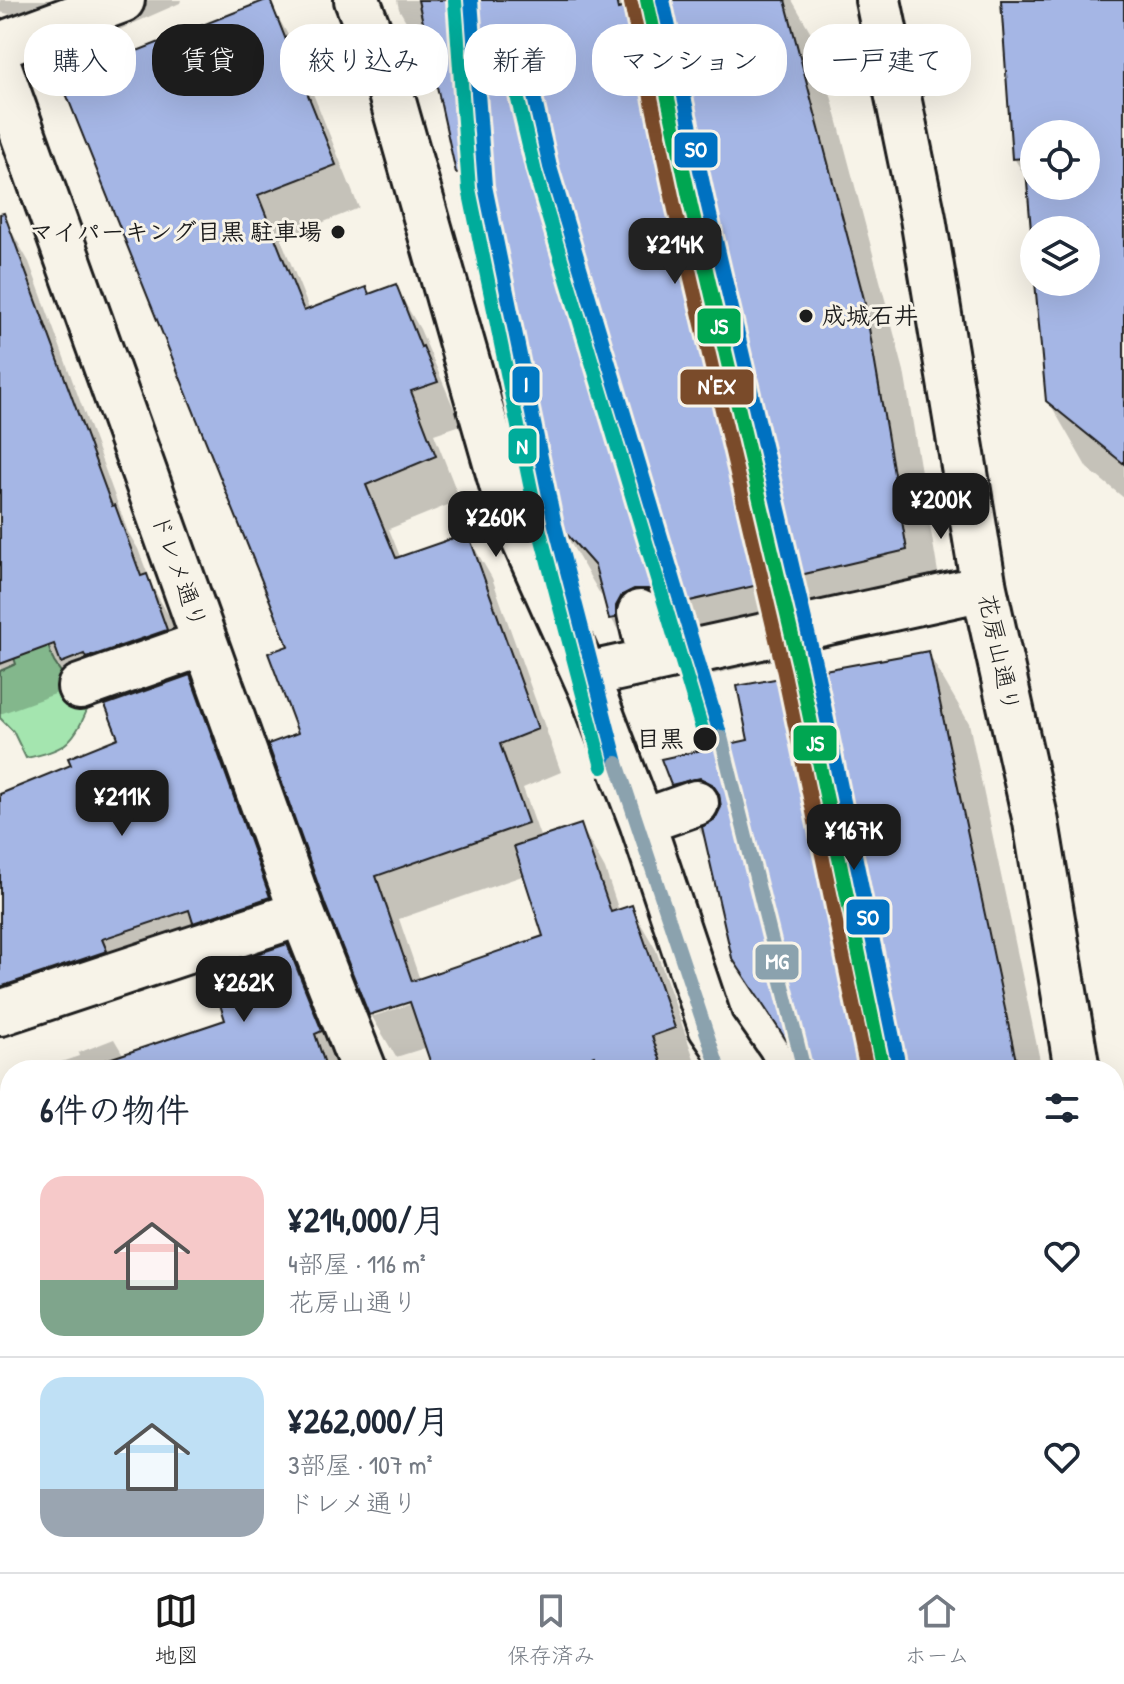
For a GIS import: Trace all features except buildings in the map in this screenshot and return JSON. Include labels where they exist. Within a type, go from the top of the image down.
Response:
[{"type":"street","points":[[0,45],[122,0]]},
{"type":"street","points":[[357,0],[385,73],[507,502],[586,675],[642,822],[711,1027],[734,1060]]},
{"type":"street","name":"花房山通り","points":[[878,0],[923,218],[984,588],[1036,822],[1075,1060]]},
{"type":"street","name":"ドレメ通り","points":[[0,70],[302,913],[360,1060]]},
{"type":"street","points":[[586,675],[984,588]]},
{"type":"street","points":[[640,613],[651,661]]},
{"type":"street","points":[[80,687],[205,643]]},
{"type":"street","points":[[642,822],[696,803]]},
{"type":"street","points":[[0,1013],[302,913]]},
{"type":"green space","points":[[26,585],[54,662],[87,710],[71,739],[57,749],[26,758],[13,731],[0,718],[0,671],[16,664],[0,619]]},
{"type":"transit line","name":"I","points":[[471,0],[485,186],[555,525],[617,763]]},
{"type":"transit line","name":"JS","points":[[647,0],[691,206],[800,670],[881,1060]]},
{"type":"transit line","name":"SO","points":[[663,0],[816,667],[898,1060]]},
{"type":"transit line","name":"N","points":[[455,1],[469,189],[539,528],[602,767]]},
{"type":"transit line","name":"N'EX","points":[[631,3],[675,210],[784,673],[865,1060]]},
{"type":"transit line","name":"N","points":[[517,96],[535,172],[706,742]]},
{"type":"transit line","name":"I","points":[[534,96],[550,167],[721,737]]},
{"type":"transit line","name":"MG","points":[[721,737],[802,1060]]},
{"type":"transit line","name":"MG","points":[[617,763],[716,1060]]},
{"type":"place","name":"マイパーキング目黒 駐車場","points":[[338,232]]},
{"type":"place","name":"成城石井","points":[[806,316]]},
{"type":"place","name":"目黒","points":[[705,739]]}]
